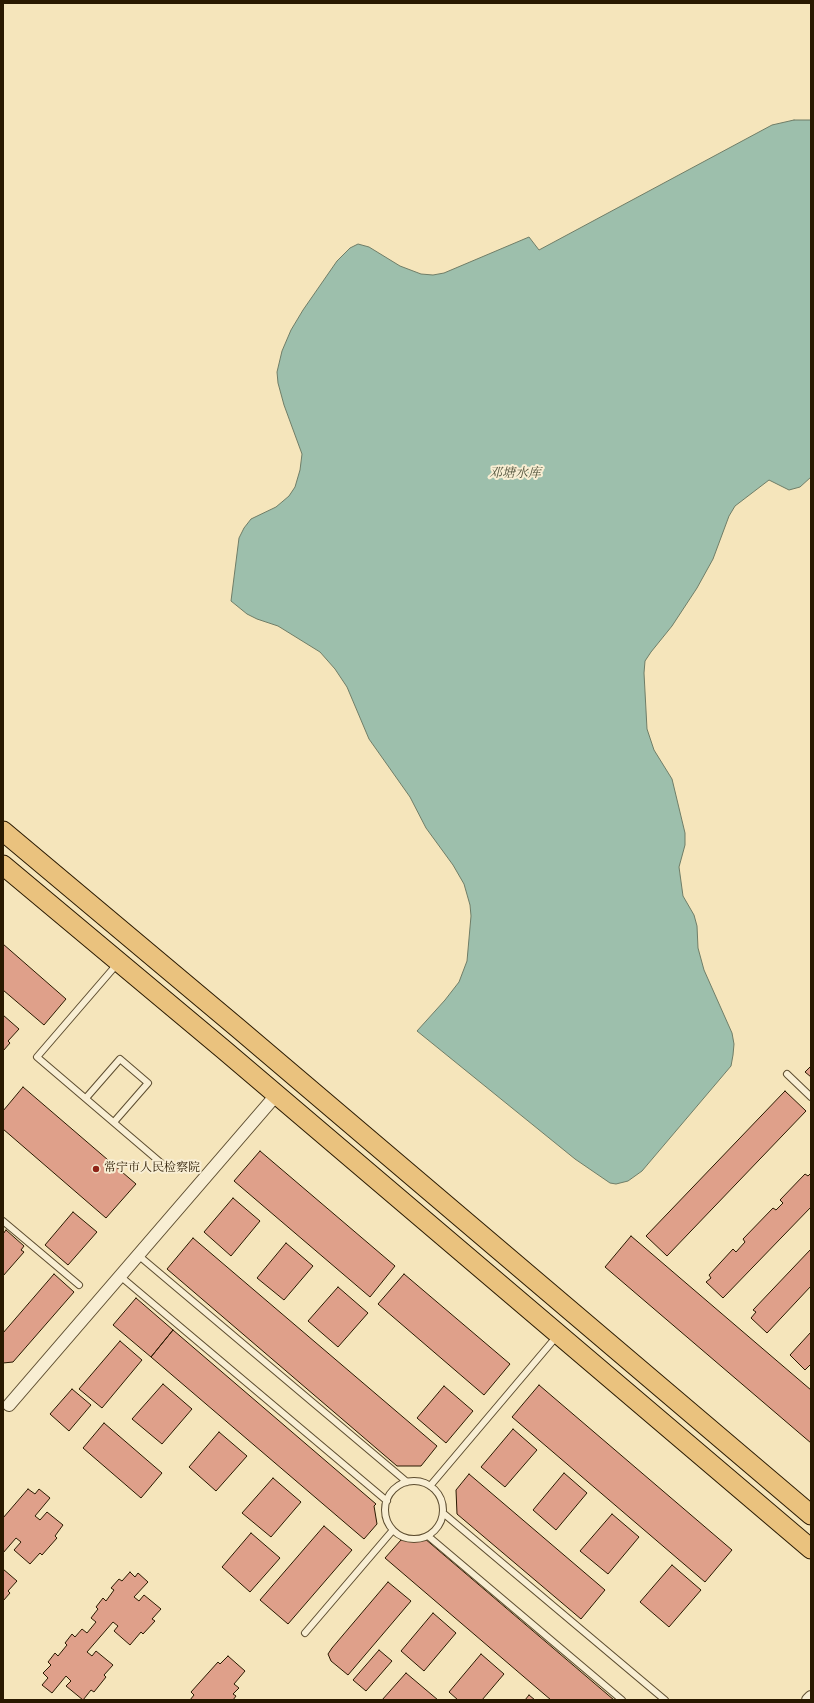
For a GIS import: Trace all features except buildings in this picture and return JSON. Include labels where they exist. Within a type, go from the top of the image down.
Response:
[{"type":"main road","points":[[3,831],[245,1034],[811,1515]]},
{"type":"main road","points":[[3,865],[277,1094],[811,1549]]},
{"type":"street","points":[[9,1405],[277,1094]]},
{"type":"street","points":[[808,1700],[811,1697]]},
{"type":"lane","points":[[119,962],[37,1057],[167,1168]]},
{"type":"lane","points":[[86,1098],[120,1059],[148,1083],[114,1122]]},
{"type":"lane","points":[[787,1074],[811,1097]]},
{"type":"lane","points":[[3,1221],[79,1285]]},
{"type":"lane","points":[[138,1255],[407,1482]]},
{"type":"lane","points":[[120,1276],[387,1501]]},
{"type":"lane","points":[[430,1486],[559,1334]]},
{"type":"lane","points":[[407,1482],[423,1482],[430,1486],[440,1497],[443,1512],[441,1522],[436,1530],[428,1536],[413,1539],[399,1535],[393,1530],[386,1516],[387,1501],[395,1489],[407,1482]]},
{"type":"lane","points":[[443,1512],[665,1700]]},
{"type":"lane","points":[[305,1633],[393,1530]]},
{"type":"lane","points":[[428,1536],[622,1700]]},
{"type":"water","name":"邓塘水库","points":[[794,120],[811,120],[811,477],[800,487],[789,490],[769,480],[735,506],[729,516],[713,559],[697,588],[672,626],[645,661],[644,673],[647,729],[654,750],[672,779],[685,833],[685,845],[679,867],[683,896],[694,915],[697,926],[698,948],[704,970],[732,1033],[734,1044],[733,1055],[731,1066],[642,1171],[628,1181],[616,1184],[610,1183],[575,1159],[417,1031],[459,982],[467,961],[471,916],[470,905],[464,884],[453,865],[426,828],[410,797],[369,739],[347,687],[335,669],[320,652],[278,626],[247,614],[231,601],[239,538],[251,519],[276,507],[289,496],[295,487],[300,470],[302,454],[284,405],[278,383],[277,372],[282,351],[291,330],[337,261],[350,248],[358,244],[369,247],[400,266],[421,274],[433,275],[444,273],[529,237],[539,250],[772,125]]},
{"type":"place","name":"常宁市人民检察院","points":[[96,1169]]}]
